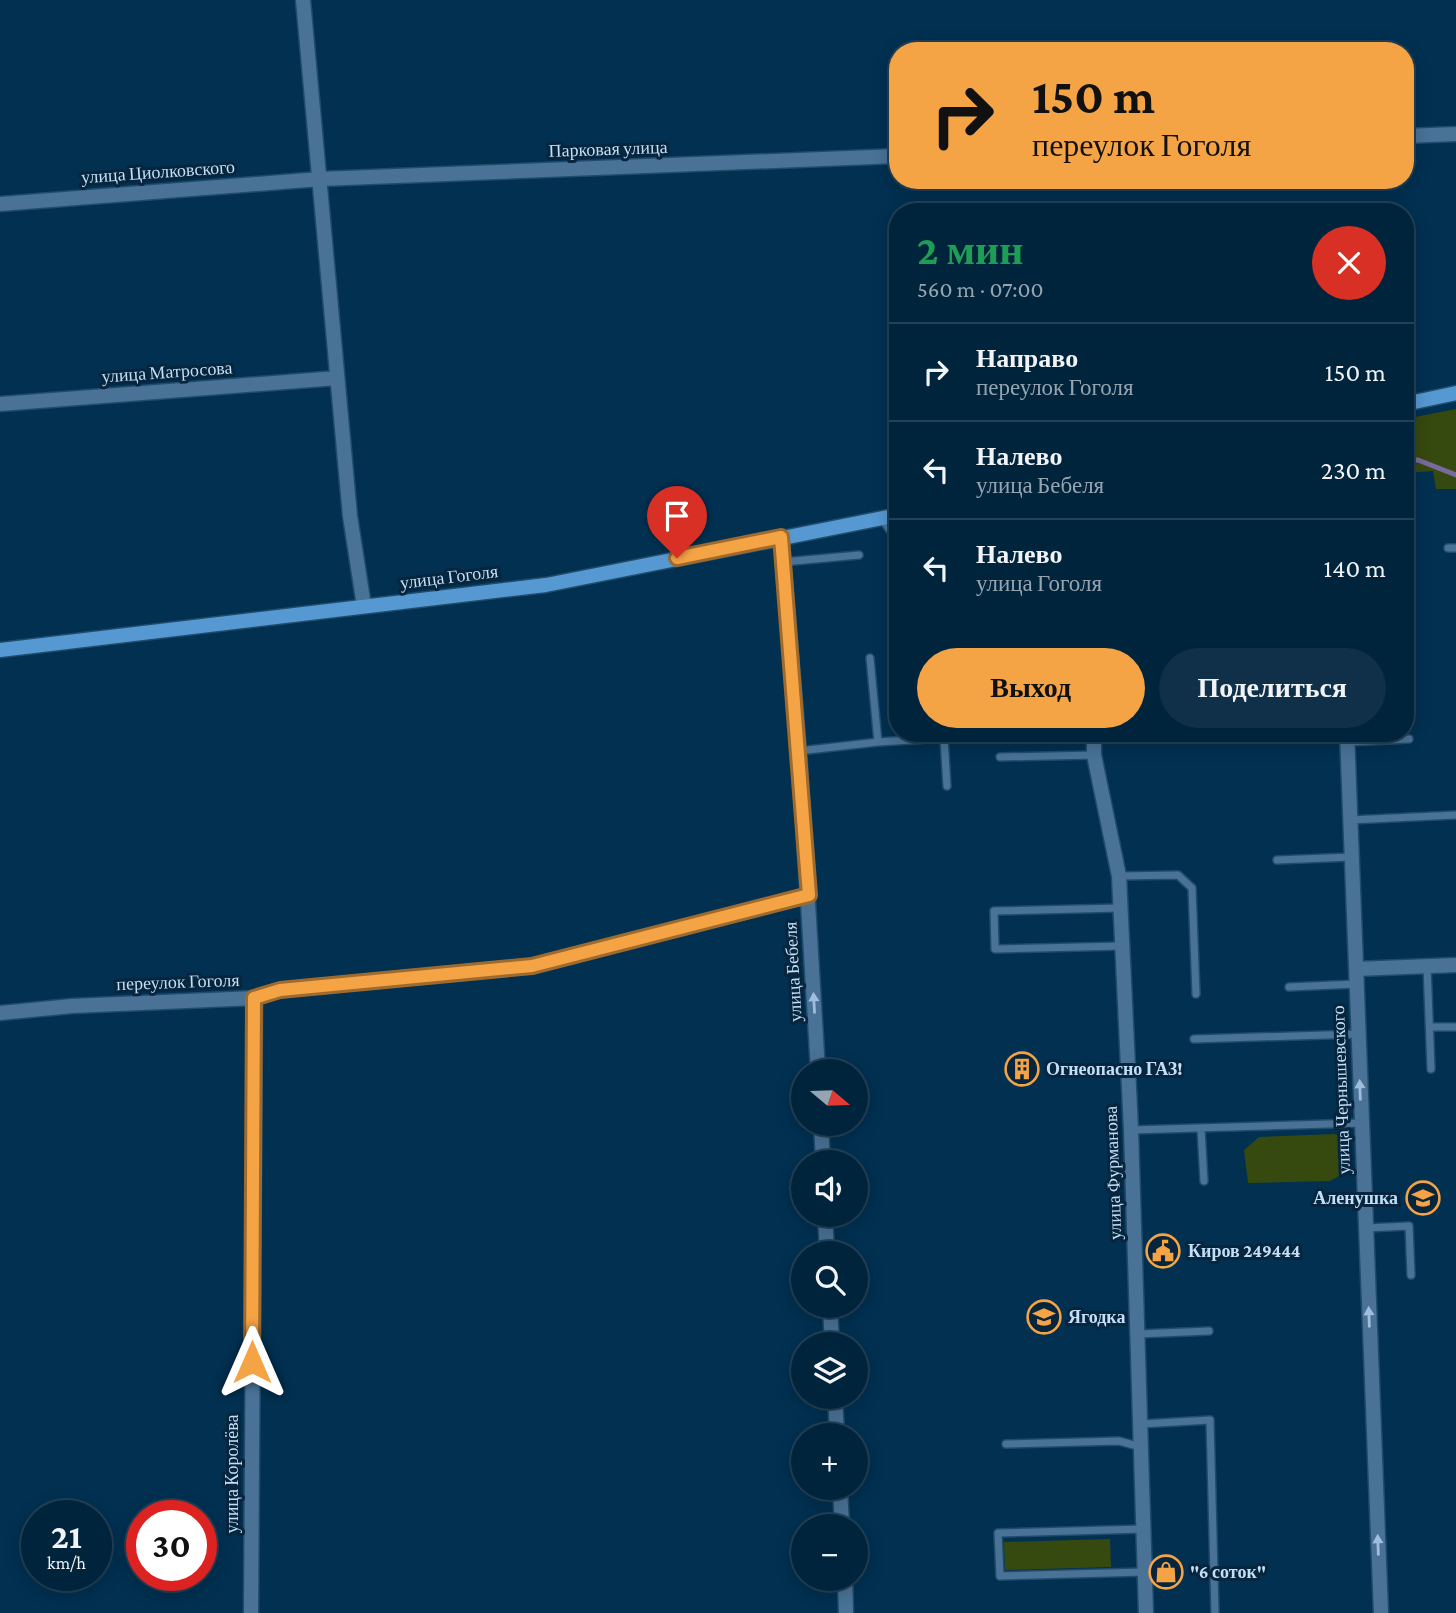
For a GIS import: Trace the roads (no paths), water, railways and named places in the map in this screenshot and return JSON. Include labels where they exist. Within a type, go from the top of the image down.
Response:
[{"type":"main road","points":[[1414,402],[1456,393]]},
{"type":"main road","name":"улица Гоголя","points":[[0,650],[546,585],[889,516]]},
{"type":"street","points":[[303,0],[350,516],[365,606]]},
{"type":"street","points":[[1414,136],[1456,134]]},
{"type":"street","name":"Парковая улица","points":[[320,180],[889,156]]},
{"type":"street","name":"улица Циолковского","points":[[0,204],[320,180]]},
{"type":"street","name":"улица Матросова","points":[[0,404],[337,378]]},
{"type":"street","name":"улица Бебеля","points":[[781,537],[799,751],[817,1059]]},
{"type":"street","name":"улица Фурманова","points":[[1094,742],[1094,755],[1119,876],[1131,1130],[1146,1613]]},
{"type":"street","name":"улица Чернышевского","points":[[1347,742],[1381,1613]]},
{"type":"street","name":"переулок Гоголя","points":[[0,1013],[72,1006],[254,998],[280,990],[532,966],[809,895]]},
{"type":"street","points":[[1356,977],[1427,966],[1456,965]]},
{"type":"street","name":"улица Королёва","points":[[251,1613],[254,998]]},
{"type":"street","points":[[845,1591],[846,1613]]},
{"type":"lane","points":[[881,518],[889,529]]},
{"type":"lane","points":[[783,562],[859,555]]},
{"type":"lane","points":[[870,658],[878,742]]},
{"type":"lane","points":[[799,751],[889,741]]},
{"type":"lane","points":[[944,742],[947,786]]},
{"type":"lane","points":[[1000,757],[1094,755]]},
{"type":"lane","points":[[1350,820],[1456,816]]},
{"type":"lane","points":[[1277,860],[1351,857]]},
{"type":"lane","points":[[1119,876],[1178,875],[1192,888],[1196,994]]},
{"type":"lane","points":[[1120,908],[994,911],[995,949],[1122,946]]},
{"type":"lane","points":[[1427,966],[1432,1069]]},
{"type":"lane","points":[[1289,987],[1356,977]]},
{"type":"lane","points":[[1430,1027],[1456,1027]]},
{"type":"lane","points":[[1194,1039],[1358,1034]]},
{"type":"lane","points":[[1131,1130],[1362,1123]]},
{"type":"lane","points":[[1201,1129],[1204,1181]]},
{"type":"lane","points":[[1366,1228],[1409,1226],[1411,1275]]},
{"type":"lane","points":[[1138,1334],[1209,1331]]},
{"type":"lane","points":[[1141,1424],[1210,1420],[1215,1613]]},
{"type":"lane","points":[[1006,1444],[1119,1441],[1141,1447]]},
{"type":"lane","points":[[1144,1528],[998,1533],[1000,1576],[1145,1572]]},
{"type":"waterway","points":[[1414,460],[1456,475]]},
{"type":"place","name":"Огнеопасно ГАЗ!","points":[[1022,1069]]},
{"type":"place","name":"Аленушка","points":[[1423,1198]]},
{"type":"place","name":"Киров 249444","points":[[1163,1251]]},
{"type":"place","name":"Ягодка","points":[[1044,1317]]},
{"type":"place","name":"\"6 соток\"","points":[[1166,1572]]}]
